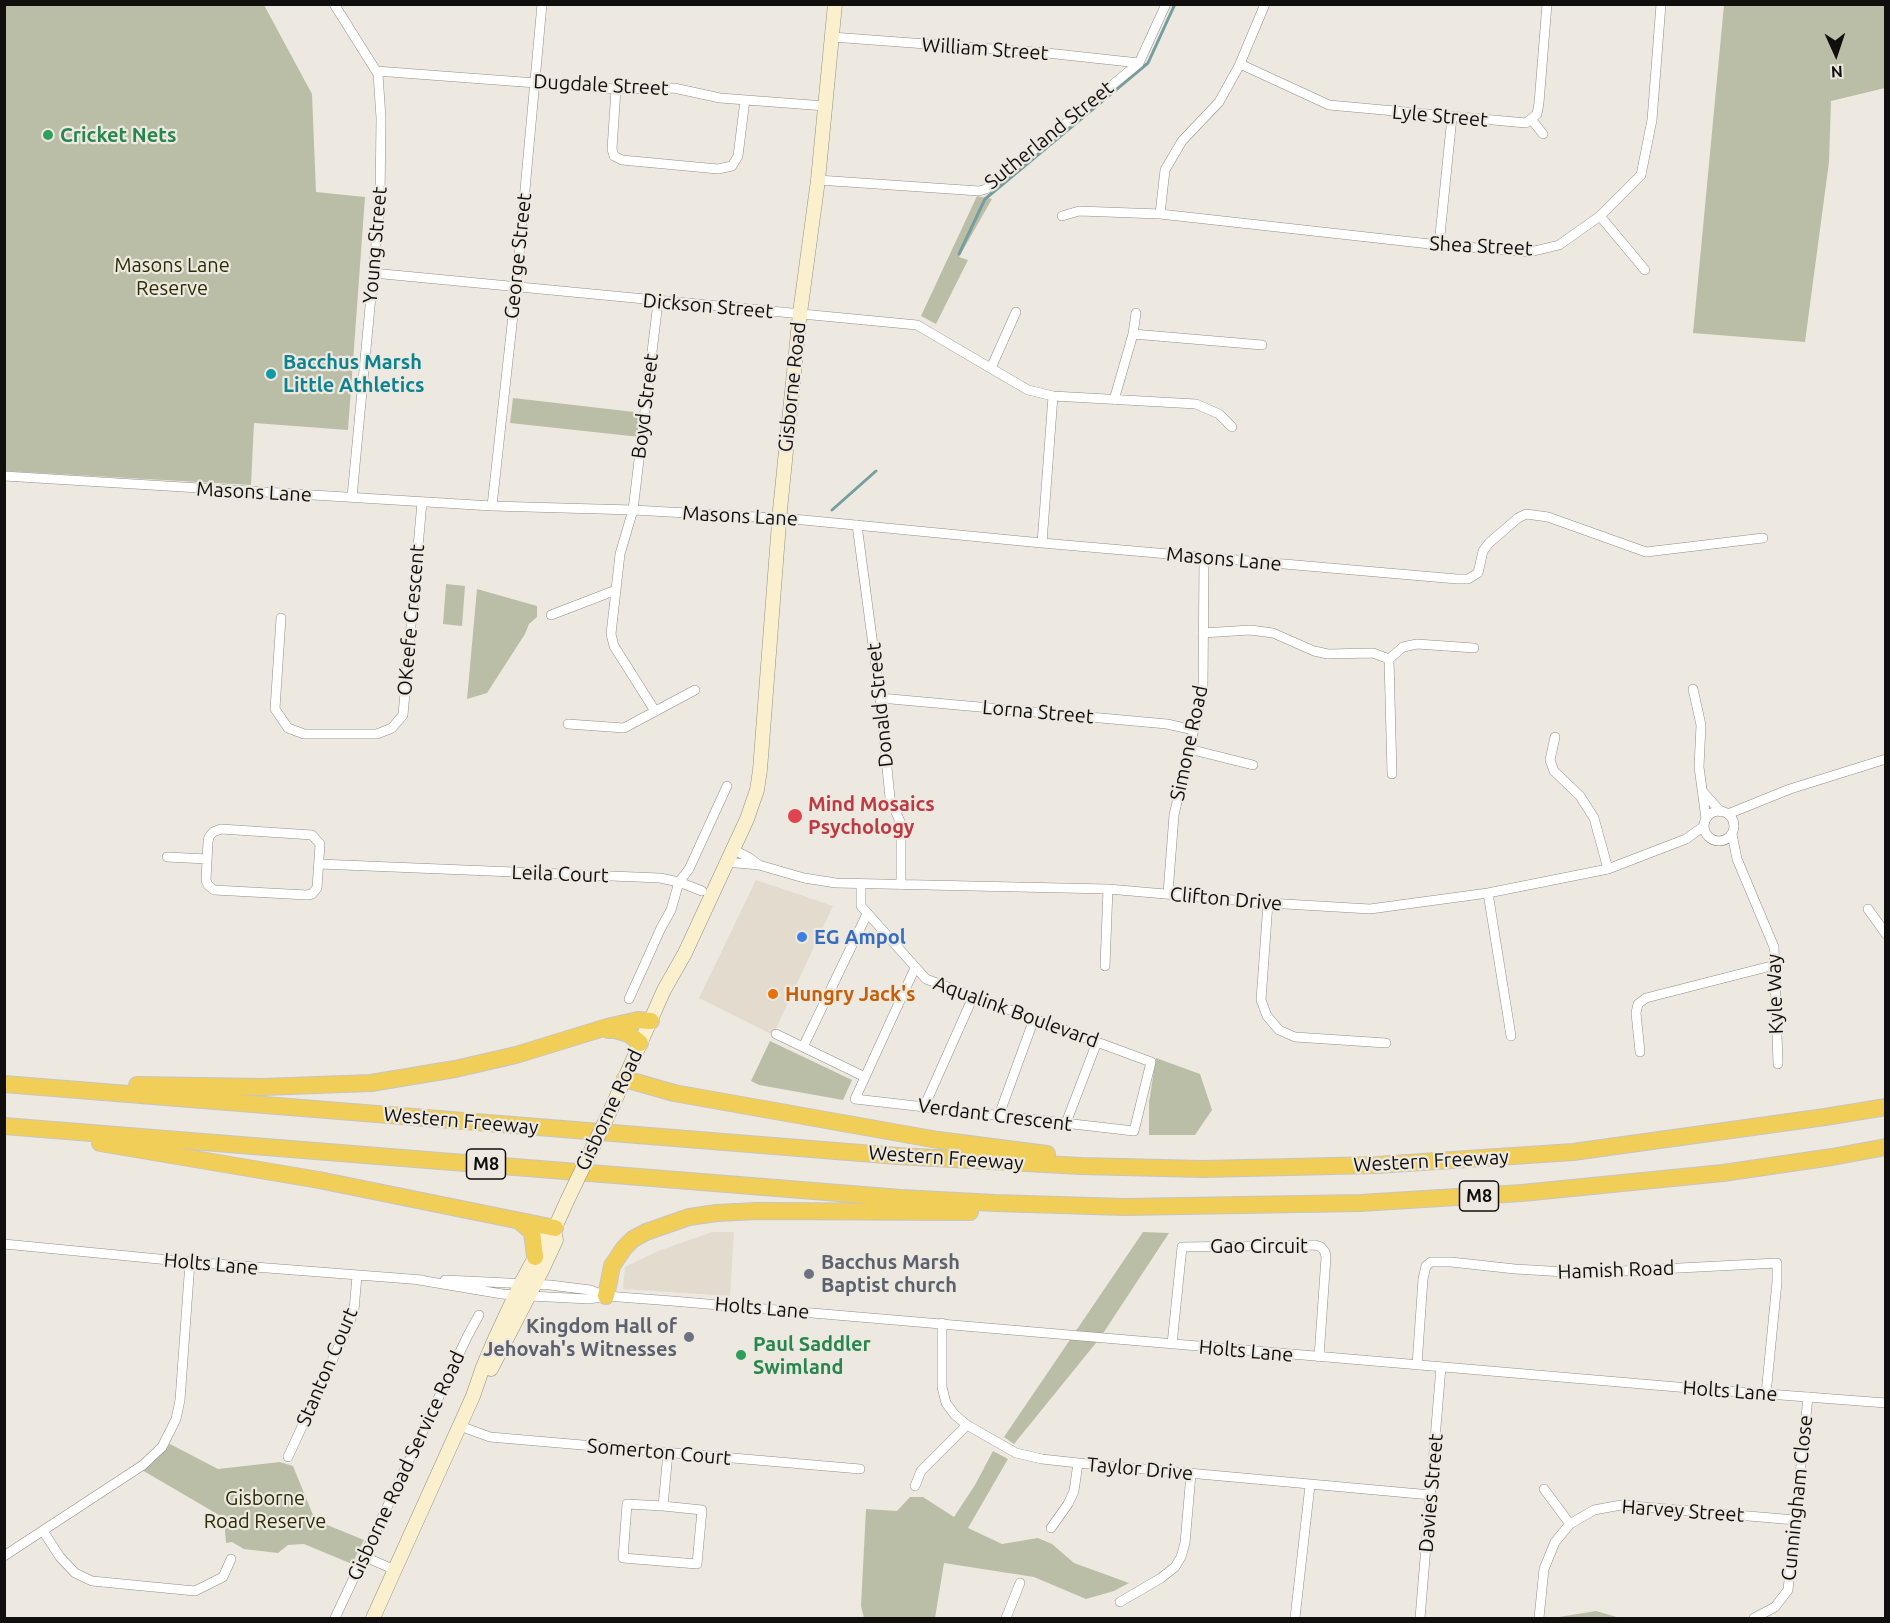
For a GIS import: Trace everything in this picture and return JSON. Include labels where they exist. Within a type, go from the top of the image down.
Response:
[{"type":"highway","points":[[4,1083],[272,1087],[371,1083],[442,1072],[633,1021],[651,1021]]},
{"type":"highway","points":[[592,1032],[615,1030],[629,1034],[640,1043]]},
{"type":"highway","points":[[624,1079],[674,1093],[947,1141],[1033,1153],[1130,1160],[1203,1169]]},
{"type":"highway","name":"Western Freeway","points":[[4,1083],[909,1157],[1081,1166],[1203,1169],[1377,1165],[1573,1152],[1826,1118],[1886,1105]]},
{"type":"highway","points":[[4,1128],[229,1164],[519,1220],[554,1229]]},
{"type":"highway","name":"Western Freeway","points":[[4,1128],[901,1198],[1124,1207],[1360,1203],[1522,1193],[1700,1175],[1832,1157],[1886,1147]]},
{"type":"highway","points":[[1832,1157],[1886,1154]]},
{"type":"highway","points":[[606,1296],[612,1266],[633,1239],[659,1227],[701,1215],[757,1211],[960,1213],[1124,1207]]},
{"type":"highway","points":[[519,1220],[532,1232],[536,1257]]},
{"type":"main road","name":"Gisborne Road","points":[[526,1290],[536,1257],[547,1235],[554,1229],[612,1107],[664,990],[677,950],[725,854],[760,770],[780,518],[800,313],[818,180],[835,4]]},
{"type":"main road","name":"Gisborne Road","points":[[373,1618],[460,1426],[483,1367],[556,1240],[554,1229]]},
{"type":"street","name":"Young Street","points":[[334,4],[378,74],[381,118],[380,201],[352,497]]},
{"type":"street","name":"George Street","points":[[492,506],[516,288],[542,4]]},
{"type":"street","name":"Sutherland Street","points":[[818,180],[979,191],[986,189],[1139,63],[1166,4]]},
{"type":"street","points":[[1160,214],[1165,170],[1182,141],[1219,102],[1240,64],[1265,4]]},
{"type":"street","points":[[1543,134],[1531,119],[1537,114],[1539,103],[1547,4]]},
{"type":"street","name":"Shea Street","points":[[1062,216],[1080,211],[1160,214],[1530,252],[1559,245],[1600,216],[1641,175],[1652,120],[1661,4]]},
{"type":"street","name":"William Street","points":[[832,37],[1047,53],[1139,63]]},
{"type":"street","name":"Lyle Street","points":[[1240,64],[1329,105],[1526,123],[1531,119]]},
{"type":"street","name":"Dugdale Street","points":[[376,71],[616,89],[674,88],[720,98],[825,106]]},
{"type":"street","points":[[616,89],[612,149],[614,156],[622,160],[718,169],[732,166],[738,156],[745,100]]},
{"type":"street","points":[[1439,244],[1452,117]]},
{"type":"street","points":[[1600,216],[1645,270]]},
{"type":"street","name":"Dickson Street","points":[[373,273],[916,325],[1028,390],[1053,396],[1196,404],[1219,414],[1232,427]]},
{"type":"street","name":"Boyd Street","points":[[655,711],[614,646],[611,634],[620,554],[633,510],[657,302]]},
{"type":"street","points":[[991,368],[1016,312]]},
{"type":"street","points":[[1114,400],[1133,334],[1136,313]]},
{"type":"street","points":[[1133,334],[1262,345]]},
{"type":"street","points":[[1042,543],[1053,396]]},
{"type":"street","name":"Masons Lane","points":[[4,476],[492,506],[633,510],[780,518],[1457,579],[1473,578],[1478,573],[1483,551],[1489,543],[1526,514],[1548,517],[1646,552],[1763,538]]},
{"type":"street","name":"OKeefe Crescent","points":[[281,618],[275,709],[288,728],[304,734],[377,734],[392,728],[403,714],[422,502]]},
{"type":"street","name":"Donald Street","points":[[857,525],[880,698],[890,798],[901,824],[901,885]]},
{"type":"street","name":"Simone Road","points":[[1168,893],[1174,814],[1203,690],[1204,557]]},
{"type":"street","points":[[551,615],[616,590]]},
{"type":"street","points":[[1203,633],[1250,630],[1273,633],[1314,651],[1328,654],[1373,652],[1389,659]]},
{"type":"street","points":[[1389,659],[1403,647],[1418,644],[1474,648]]},
{"type":"street","points":[[1389,659],[1392,774]]},
{"type":"street","points":[[1693,689],[1701,725],[1699,767],[1707,835],[1714,839],[1726,839],[1749,807]]},
{"type":"street","points":[[568,724],[624,728],[695,690]]},
{"type":"street","name":"Lorna Street","points":[[880,698],[1167,724],[1194,730]]},
{"type":"street","points":[[1555,737],[1550,760],[1554,771],[1580,796],[1594,818],[1608,869]]},
{"type":"street","points":[[1189,749],[1253,765]]},
{"type":"street","points":[[1705,822],[1712,813],[1724,813],[1749,807],[1790,789],[1884,759],[1886,770]]},
{"type":"street","points":[[629,999],[671,910],[679,882],[688,869],[727,786]]},
{"type":"street","points":[[1703,792],[1731,818],[1733,830]]},
{"type":"street","name":"Clifton Drive","points":[[759,865],[804,878],[836,883],[1108,889],[1370,909],[1488,893],[1608,869],[1686,839],[1705,822]]},
{"type":"street","points":[[218,830],[312,835],[320,844],[317,888],[312,894],[214,890],[206,880],[207,859],[210,835],[218,830]]},
{"type":"street","name":"Kyle Way","points":[[1733,830],[1737,859],[1774,945],[1778,1064]]},
{"type":"street","name":"Clifton Drive","points":[[1686,839],[1714,839]]},
{"type":"street","name":"Kyle Way","points":[[1714,839],[1737,859]]},
{"type":"street","points":[[725,854],[759,865]]},
{"type":"street","points":[[725,854],[748,857],[759,865]]},
{"type":"street","points":[[167,857],[207,859]]},
{"type":"street","name":"Leila Court","points":[[319,864],[660,878],[679,882],[706,893]]},
{"type":"street","name":"Aqualink Boulevard","points":[[861,884],[861,906],[926,979],[1151,1062],[1134,1131]]},
{"type":"street","points":[[1105,966],[1108,889]]},
{"type":"street","points":[[1488,893],[1511,1036]]},
{"type":"street","points":[[1268,903],[1261,1000],[1267,1016],[1279,1030],[1295,1037],[1386,1043]]},
{"type":"street","points":[[1868,909],[1886,934]]},
{"type":"street","points":[[802,1047],[867,914]]},
{"type":"street","points":[[1640,1052],[1636,1013],[1638,1004],[1646,998],[1775,965]]},
{"type":"street","points":[[776,1034],[865,1077],[915,968]]},
{"type":"street","points":[[924,1107],[973,997]]},
{"type":"street","points":[[999,1115],[1034,1019]]},
{"type":"street","points":[[1066,1123],[1097,1042]]},
{"type":"street","name":"Verdant Crescent","points":[[865,1077],[855,1099],[1134,1131]]},
{"type":"street","name":"Holts Lane","points":[[4,1244],[526,1290],[589,1299],[606,1296],[1886,1403]]},
{"type":"street","name":"Gao Circuit","points":[[1172,1344],[1182,1247],[1315,1245],[1325,1251],[1326,1257],[1319,1357]]},
{"type":"street","points":[[4,1556],[143,1465],[162,1447],[176,1419],[180,1400],[190,1262]]},
{"type":"street","name":"Hamish Road","points":[[1417,1365],[1423,1279],[1426,1266],[1431,1262],[1582,1273],[1777,1263],[1766,1394]]},
{"type":"street","name":"Stanton Court","points":[[288,1456],[349,1324],[354,1310],[357,1276]]},
{"type":"street","name":"Gisborne Road Service Road","points":[[335,1618],[479,1316]]},
{"type":"street","name":"Taylor Drive","points":[[942,1323],[942,1388],[946,1403],[967,1425],[1016,1453],[1078,1463],[1431,1495]]},
{"type":"street","name":"Davies Street","points":[[1420,1618],[1442,1367]]},
{"type":"street","name":"Cunningham Close","points":[[1754,1618],[1775,1607],[1788,1590],[1808,1397]]},
{"type":"street","points":[[915,1486],[921,1471],[967,1425]]},
{"type":"street","name":"Somerton Court","points":[[460,1426],[490,1437],[860,1469]]},
{"type":"street","points":[[663,1506],[668,1453]]},
{"type":"street","points":[[1052,1528],[1074,1491],[1078,1463]]},
{"type":"street","points":[[1120,1602],[1161,1578],[1175,1567],[1181,1557],[1185,1543],[1191,1474]]},
{"type":"street","points":[[1295,1618],[1310,1485]]},
{"type":"street","points":[[1544,1490],[1569,1524]]},
{"type":"street","points":[[627,1504],[663,1506],[702,1510],[697,1564],[623,1557],[627,1504]]},
{"type":"street","name":"Harvey Street","points":[[1539,1618],[1544,1569],[1555,1542],[1569,1524],[1594,1510],[1621,1505],[1795,1520]]},
{"type":"street","points":[[43,1531],[60,1557],[75,1573],[92,1581],[195,1591],[224,1577],[231,1559]]},
{"type":"street","points":[[363,1556],[395,1570]]},
{"type":"street","points":[[1006,1618],[1020,1582]]},
{"type":"shaded area","points":[[756,880],[833,906],[773,1035],[699,998]]},
{"type":"shaded area","points":[[712,1232],[734,1232],[730,1296],[623,1289],[625,1267],[658,1251]]},
{"type":"green space","name":"Masons Lane Reserve","points":[[5,5],[264,5],[312,94],[316,192],[365,197],[348,430],[254,423],[251,485],[5,471]]},
{"type":"green space","points":[[1724,5],[1885,5],[1885,88],[1831,101],[1829,162],[1805,342],[1693,333]]},
{"type":"green space","points":[[977,196],[992,199],[959,257],[968,260],[936,324],[921,316]]},
{"type":"green space","points":[[513,398],[643,413],[640,437],[510,423]]},
{"type":"green space","points":[[446,584],[465,586],[462,626],[443,624]]},
{"type":"green space","points":[[477,589],[537,606],[537,617],[529,624],[487,693],[467,699]]},
{"type":"green space","points":[[770,1041],[852,1080],[843,1100],[759,1085],[751,1081]]},
{"type":"green space","points":[[1156,1058],[1200,1074],[1212,1110],[1195,1135],[1149,1135],[1149,1102]]},
{"type":"green space","points":[[1143,1232],[1169,1233],[1100,1338],[1014,1444],[1004,1437]]},
{"type":"green space","name":"Gisborne Road Reserve","points":[[170,1444],[218,1469],[280,1462],[293,1466],[315,1520],[364,1540],[352,1564],[304,1544],[288,1545],[278,1553],[244,1549],[232,1542],[226,1543],[224,1518],[142,1470]]},
{"type":"green space","points":[[993,1451],[1008,1459],[968,1528],[1002,1544],[1038,1538],[1052,1544],[1074,1563],[1129,1583],[1114,1591],[1086,1599],[1034,1577],[944,1563],[935,1618],[864,1618],[861,1606],[866,1509],[897,1511],[910,1497],[923,1497],[954,1517],[975,1485]]},
{"type":"green space","points":[[1596,1611],[1620,1618],[1553,1618]]},
{"type":"waterway","points":[[959,254],[985,199],[1148,63],[1175,4]]},
{"type":"waterway","points":[[832,510],[876,471]]},
{"type":"place","name":"Cricket Nets","points":[[48,135]]},
{"type":"place","name":"Bacchus Marsh Little Athletics","points":[[271,374]]},
{"type":"place","name":"Mind Mosaics Psychology","points":[[795,816]]},
{"type":"place","name":"EG Ampol","points":[[802,937]]},
{"type":"place","name":"Hungry Jack's","points":[[773,994]]},
{"type":"place","name":"Bacchus Marsh Baptist church","points":[[809,1274]]},
{"type":"place","name":"Kingdom Hall of Jehovah's Witnesses","points":[[689,1337]]},
{"type":"place","name":"Paul Saddler Swimland","points":[[741,1355]]}]
